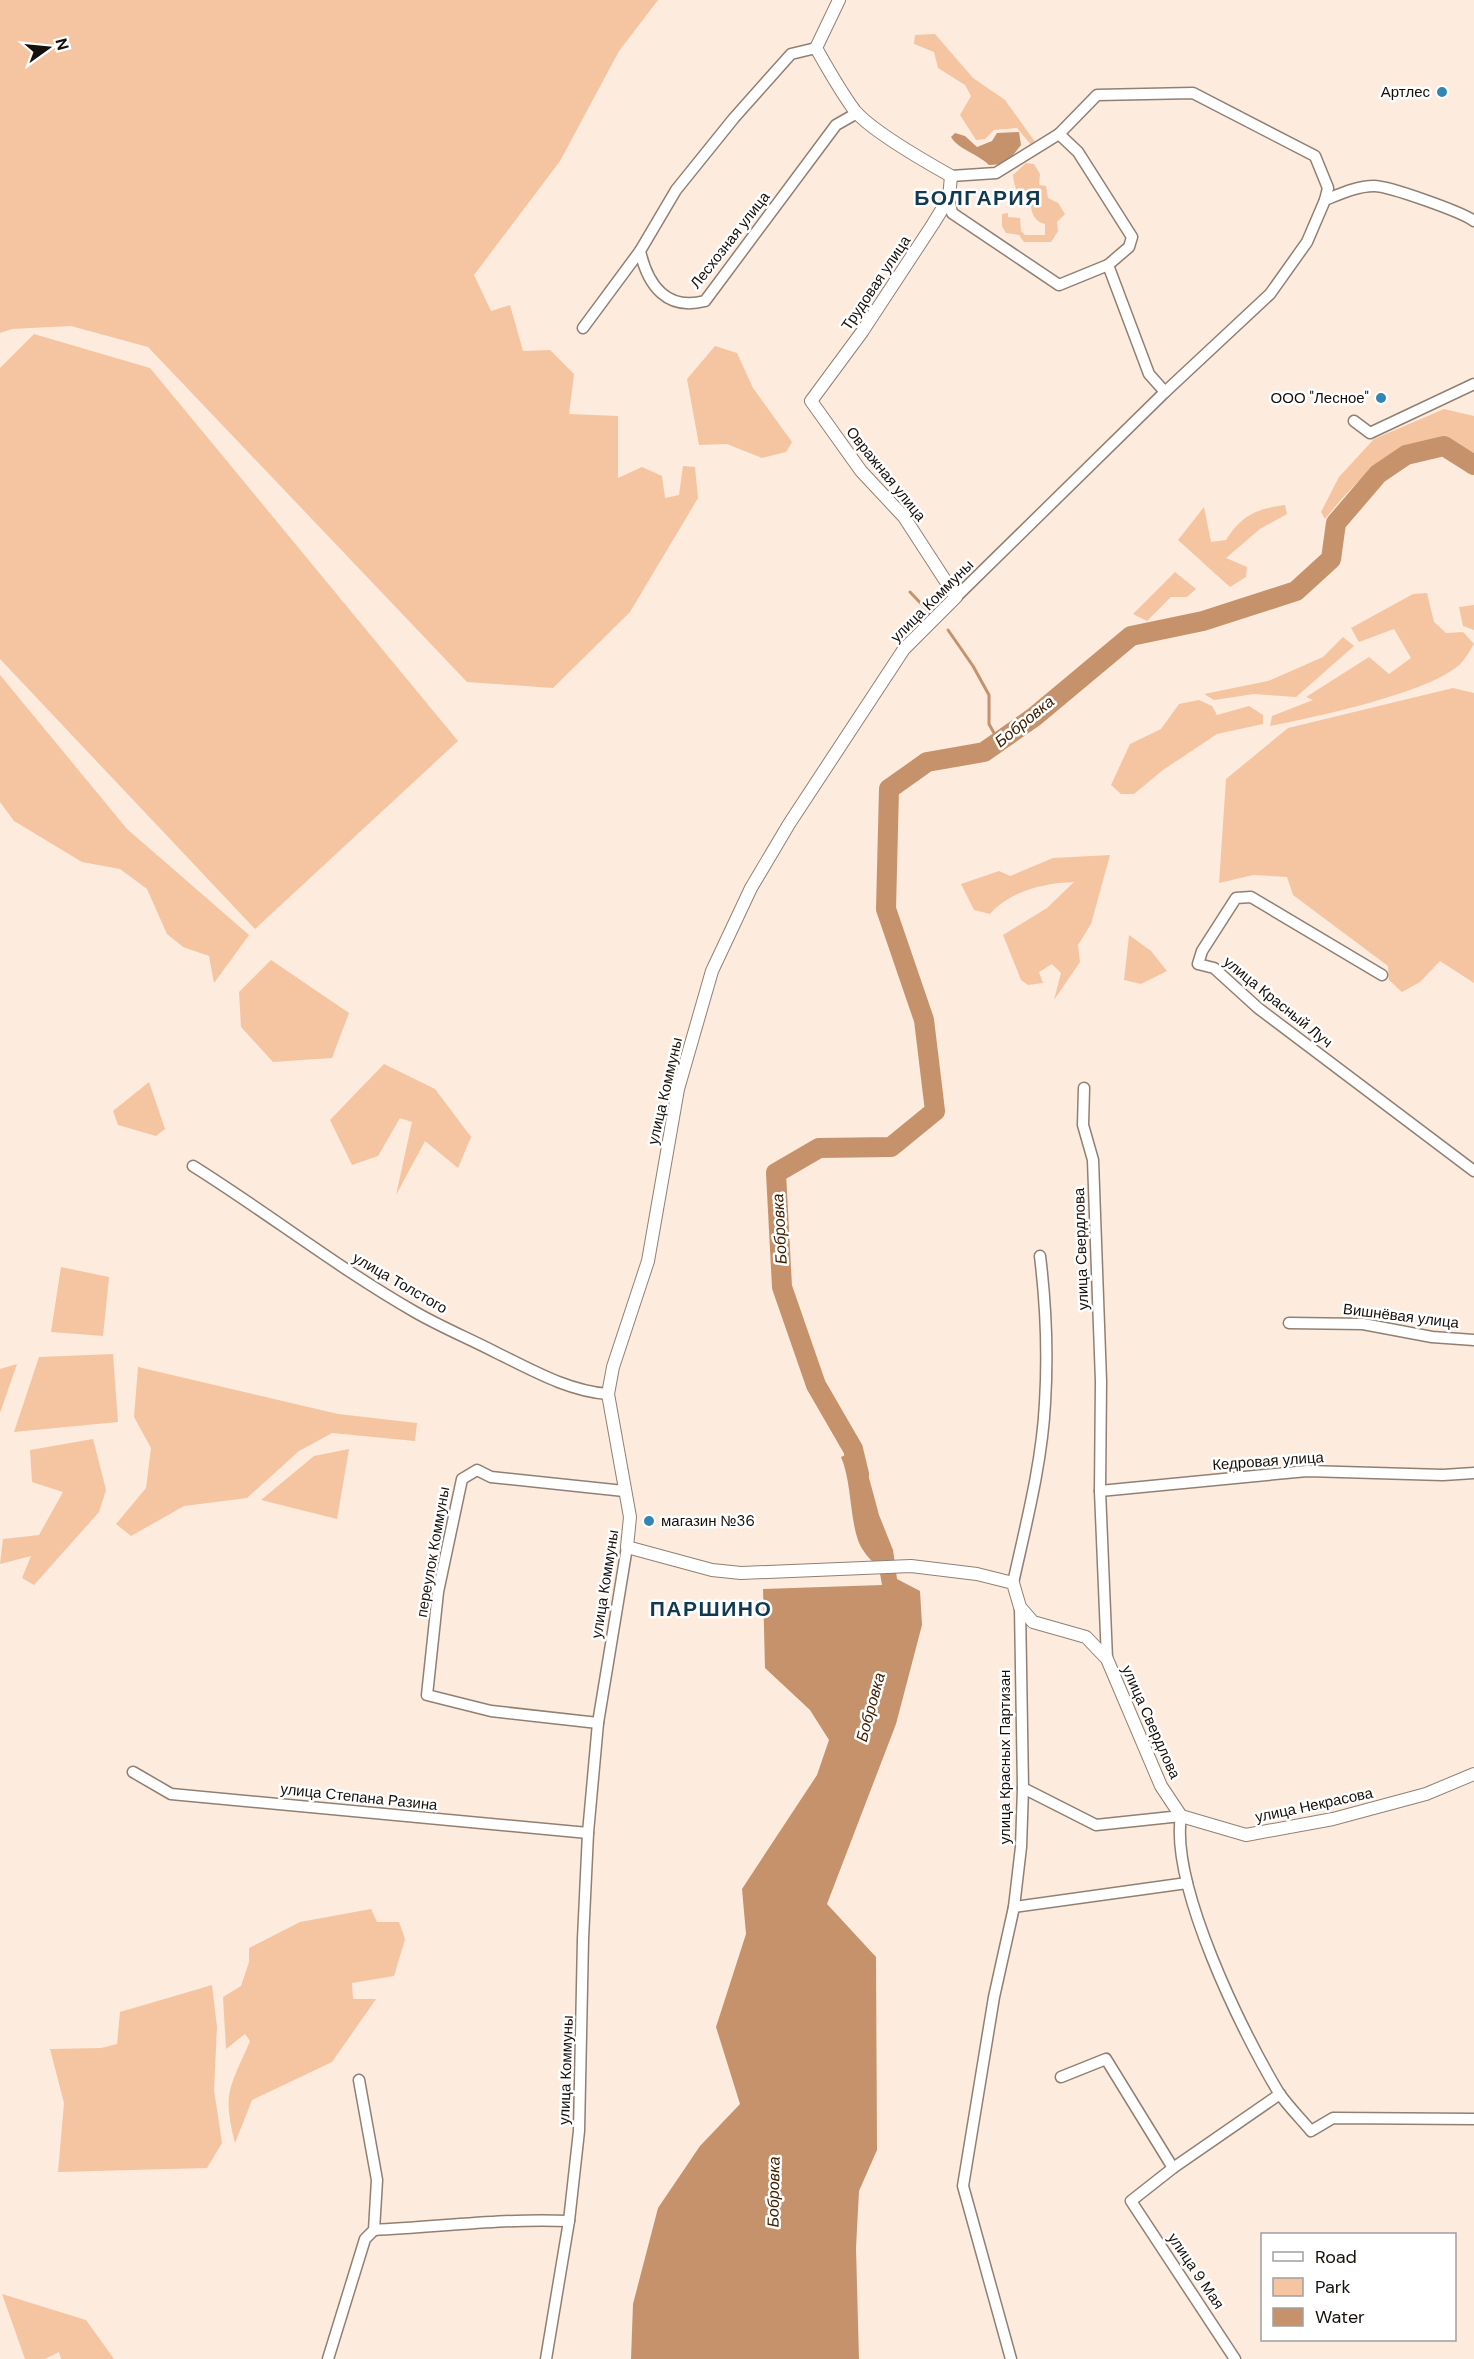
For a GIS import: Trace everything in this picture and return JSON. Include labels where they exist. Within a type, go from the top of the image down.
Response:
[{"type":"street","points":[[816,48],[839,0]]},
{"type":"street","points":[[816,48],[857,113],[914,155],[951,176],[996,173],[1059,134],[1097,95],[1193,93],[1316,156],[1328,188],[1325,200]]},
{"type":"street","points":[[583,328],[640,251],[676,190],[734,118],[791,54],[816,48]]},
{"type":"street","name":"Лесхозная улица","points":[[640,251],[644,269],[666,299],[689,305],[705,301],[836,125],[857,113]]},
{"type":"street","points":[[949,198],[952,213],[1059,285],[1108,265],[1129,247],[1132,237],[1078,152],[1059,134]]},
{"type":"street","name":"Трудовая улица","points":[[811,401],[862,332],[949,198],[951,176]]},
{"type":"street","points":[[1325,200],[1348,191],[1375,186],[1436,205],[1474,221]]},
{"type":"street","name":"улица Коммуны","points":[[546,2359],[569,2221],[579,2131],[588,1833],[598,1723],[630,1517],[608,1394],[613,1367],[648,1261],[678,1089],[712,971],[729,930],[789,824],[903,649],[1165,392],[1270,294],[1307,242],[1325,200]]},
{"type":"street","points":[[1108,265],[1149,374],[1165,392]]},
{"type":"street","points":[[1354,421],[1370,433],[1474,384]]},
{"type":"street","name":"Овражная улица","points":[[811,401],[861,471],[904,516],[956,597]]},
{"type":"street","name":"улица Красный Луч","points":[[1382,975],[1251,897],[1236,898],[1202,951],[1198,964],[1214,968],[1258,1008],[1474,1171]]},
{"type":"street","name":"улица Свердлова","points":[[1084,1088],[1083,1125],[1094,1160],[1101,1381],[1100,1491],[1107,1659],[1161,1786],[1181,1816]]},
{"type":"street","name":"улица Толстого","points":[[193,1166],[259,1208],[320,1253],[415,1312],[533,1370],[585,1392],[608,1394]]},
{"type":"street","name":"улица Красных Партизан","points":[[1011,2359],[963,2186],[994,1997],[1014,1907],[1021,1847],[1023,1788],[1020,1607],[1013,1583],[1029,1511],[1045,1404],[1046,1303],[1041,1257]]},
{"type":"street","name":"Вишнёвая улица","points":[[1289,1323],[1363,1324],[1432,1337],[1474,1340]]},
{"type":"street","name":"переулок Коммуны","points":[[598,1723],[491,1712],[428,1695],[438,1592],[462,1479],[477,1470],[491,1477],[624,1491]]},
{"type":"street","name":"Кедровая улица","points":[[1100,1491],[1307,1471],[1443,1475],[1474,1473]]},
{"type":"street","points":[[627,1547],[712,1570],[741,1573],[911,1566],[976,1574],[1013,1583]]},
{"type":"street","points":[[1020,1607],[1033,1622],[1086,1637],[1107,1659]]},
{"type":"street","name":"улица Степана Разина","points":[[133,1772],[171,1794],[588,1833]]},
{"type":"street","name":"улица Некрасова","points":[[1023,1788],[1096,1825],[1181,1816],[1245,1835],[1333,1819],[1426,1794],[1474,1774]]},
{"type":"street","points":[[1181,1816],[1178,1833],[1187,1883],[1204,1937],[1230,1995],[1280,2094],[1311,2131],[1333,2118],[1474,2119]]},
{"type":"street","points":[[1014,1907],[1187,1883]]},
{"type":"street","points":[[1061,2077],[1106,2059],[1173,2168],[1280,2094]]},
{"type":"street","points":[[327,2359],[365,2239],[374,2230],[377,2180],[359,2080]]},
{"type":"street","name":"улица 9 Мая","points":[[1173,2168],[1131,2201],[1235,2359]]},
{"type":"street","points":[[374,2230],[453,2226],[517,2218],[569,2221]]},
{"type":"green space","points":[[0,0],[658,0],[619,51],[560,161],[474,275],[491,311],[510,305],[523,351],[550,350],[574,374],[569,414],[618,416],[618,478],[642,467],[662,476],[665,498],[679,495],[683,466],[695,467],[698,498],[630,612],[553,688],[467,682],[148,347],[71,326],[12,329],[0,333]]},
{"type":"green space","points":[[935,34],[973,78],[1005,100],[1038,146],[1032,146],[1017,128],[994,130],[985,139],[976,140],[960,115],[971,96],[965,85],[938,68],[934,52],[914,44],[915,35]]},
{"type":"green space","points":[[1026,163],[1034,164],[1040,174],[1039,185],[1046,186],[1048,198],[1058,203],[1065,214],[1057,222],[1058,231],[1051,242],[1024,242],[1019,235],[1006,233],[1002,226],[1002,214],[1008,213],[1008,217],[1020,218],[1021,231],[1025,235],[1045,235],[1045,224],[1035,218],[1030,198],[1024,200],[1014,183],[1013,175]]},
{"type":"green space","points":[[34,334],[150,368],[458,741],[255,929],[0,659],[0,368]]},
{"type":"green space","points":[[715,346],[737,353],[753,388],[792,442],[786,452],[762,458],[727,444],[699,445],[687,379]]},
{"type":"green space","points":[[1444,409],[1474,416],[1474,453],[1465,452],[1446,438],[1391,458],[1364,476],[1325,519],[1321,512],[1339,477],[1374,439]]},
{"type":"green space","points":[[1285,505],[1287,514],[1260,529],[1226,558],[1247,567],[1246,577],[1230,587],[1178,540],[1204,507],[1211,542],[1226,540],[1244,519],[1258,511]]},
{"type":"green space","points":[[1175,572],[1196,589],[1187,597],[1171,597],[1147,621],[1133,614]]},
{"type":"green space","points":[[1427,593],[1434,622],[1446,633],[1463,632],[1474,644],[1461,663],[1447,674],[1400,694],[1270,726],[1272,716],[1313,700],[1306,697],[1369,657],[1389,674],[1411,658],[1394,629],[1359,642],[1351,628],[1413,594]]},
{"type":"green space","points":[[1474,605],[1474,630],[1463,626],[1459,607]]},
{"type":"green space","points":[[1343,637],[1354,646],[1296,697],[1254,694],[1214,700],[1204,694],[1268,681],[1323,657]]},
{"type":"green space","points":[[0,675],[127,829],[249,935],[214,983],[209,956],[183,947],[167,934],[147,889],[120,869],[82,862],[14,821],[0,802]]},
{"type":"green space","points":[[1453,688],[1474,693],[1474,983],[1440,961],[1420,982],[1402,992],[1389,980],[1388,966],[1293,895],[1287,877],[1253,875],[1219,883],[1226,779],[1288,728]]},
{"type":"green space","points":[[1199,700],[1212,706],[1217,715],[1249,706],[1263,715],[1263,724],[1217,734],[1163,770],[1134,794],[1121,794],[1111,785],[1130,744],[1161,729],[1179,704]]},
{"type":"green space","points":[[1110,855],[1091,924],[1078,945],[1080,962],[1054,1000],[1061,973],[1052,964],[1039,972],[1043,983],[1028,985],[1021,980],[1003,935],[1047,908],[1074,882],[1040,886],[1017,894],[1007,899],[990,914],[974,910],[961,884],[999,871],[1010,876],[1053,858]]},
{"type":"green space","points":[[1129,935],[1151,951],[1167,971],[1141,984],[1124,980]]},
{"type":"green space","points":[[271,960],[349,1013],[332,1058],[273,1062],[241,1027],[239,992]]},
{"type":"green space","points":[[384,1064],[435,1089],[471,1137],[458,1168],[425,1141],[396,1195],[412,1122],[400,1118],[378,1156],[352,1165],[330,1120]]},
{"type":"green space","points":[[149,1082],[165,1129],[156,1136],[118,1125],[113,1111]]},
{"type":"green space","points":[[61,1267],[109,1277],[103,1336],[51,1332]]},
{"type":"green space","points":[[113,1354],[118,1422],[14,1432],[39,1357]]},
{"type":"green space","points":[[17,1364],[0,1413],[0,1369]]},
{"type":"green space","points":[[138,1367],[338,1414],[417,1423],[415,1441],[332,1433],[299,1451],[247,1498],[184,1506],[131,1536],[116,1524],[146,1488],[151,1448],[134,1417]]},
{"type":"green space","points":[[93,1439],[106,1490],[99,1512],[34,1585],[22,1578],[31,1556],[0,1564],[3,1539],[39,1535],[63,1492],[32,1482],[30,1450]]},
{"type":"green space","points":[[349,1449],[337,1519],[261,1500],[314,1456]]},
{"type":"green space","points":[[371,1909],[377,1922],[399,1922],[405,1939],[394,1976],[352,1983],[353,1999],[376,1999],[332,2062],[252,2100],[235,2143],[229,2112],[230,2090],[250,2041],[245,2034],[226,2049],[223,1997],[241,1986],[249,1962],[249,1948],[300,1922]]},
{"type":"green space","points":[[212,1985],[217,2027],[214,2090],[222,2143],[207,2168],[58,2172],[64,2103],[50,2049],[101,2048],[117,2044],[120,2012]]},
{"type":"green space","points":[[2,2294],[86,2320],[114,2359],[61,2359],[59,2352],[45,2359],[25,2359]]},
{"type":"water","points":[[1019,132],[1021,145],[1006,164],[989,165],[958,145],[951,137],[955,133],[965,136],[977,147],[992,141],[997,133]]},
{"type":"water","points":[[861,1448],[879,1515],[893,1550],[897,1579],[920,1591],[922,1625],[896,1724],[827,1904],[876,1957],[877,2150],[859,2191],[856,2248],[859,2359],[631,2359],[633,2304],[658,2208],[700,2146],[740,2104],[716,2027],[746,1934],[742,1889],[817,1775],[829,1740],[810,1710],[765,1668],[763,1589],[882,1585],[877,1566],[863,1550],[855,1531],[848,1480],[841,1457]]},
{"type":"waterway","name":"Бобровка","points":[[859,1474],[853,1449],[816,1385],[782,1287],[776,1173],[819,1148],[891,1147],[935,1111],[924,1020],[886,909],[889,789],[927,762],[984,752],[1034,717],[1131,636],[1203,621],[1296,591],[1331,559],[1336,523],[1378,474],[1406,455],[1444,446],[1474,465]]},
{"type":"waterway","points":[[910,592],[931,614]]},
{"type":"waterway","points":[[948,630],[973,666],[989,695],[989,724],[999,742]]},
{"type":"place","name":"Артлес","points":[[1442,92]]},
{"type":"place","name":"ООО \"Лесное\"","points":[[1381,398]]},
{"type":"place","name":"магазин №36","points":[[649,1521]]},
{"type":"district","name":"БОЛГАРИЯ","points":[[978,198]]},
{"type":"district","name":"ПАРШИНО","points":[[711,1609]]}]
